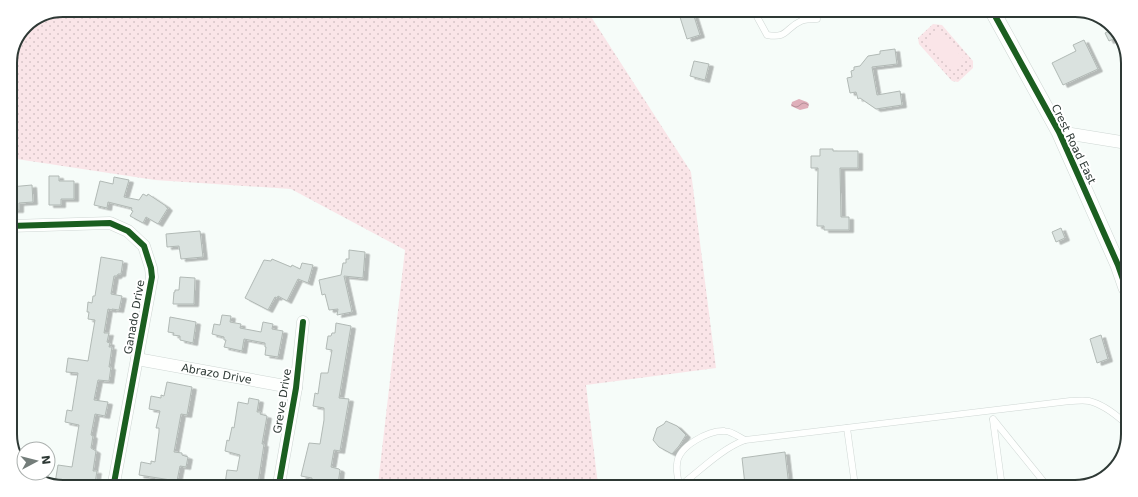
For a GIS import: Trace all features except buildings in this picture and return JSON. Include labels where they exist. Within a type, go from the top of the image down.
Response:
[{"type":"street","name":"Crest Road East","points":[[996,17],[1059,132],[1121,274]]},
{"type":"street","points":[[1059,132],[1121,142]]},
{"type":"street","name":"Ganado Drive","points":[[17,226],[110,223],[128,231],[144,246],[151,268],[152,277],[115,480]]},
{"type":"street","name":"Greve Drive","points":[[280,480],[296,388],[303,322]]},
{"type":"street","name":"Abrazo Drive","points":[[137,359],[296,388]]},
{"type":"lane","points":[[757,17],[767,35],[776,37],[783,34],[793,25],[802,20],[817,19]]},
{"type":"lane","points":[[687,480],[735,444],[745,440],[1070,401],[1089,401],[1106,409],[1121,420]]},
{"type":"lane","points":[[992,411],[1001,480]]},
{"type":"lane","points":[[993,419],[1042,480]]},
{"type":"lane","points":[[847,428],[854,480]]},
{"type":"lane","points":[[679,480],[677,462],[680,453],[694,440],[726,430],[745,440]]},
{"type":"shaded area","points":[[57,17],[591,17],[691,172],[716,368],[586,385],[597,480],[378,480],[405,250],[291,189],[155,180],[17,159],[17,60],[22,43],[33,28],[48,19]]},
{"type":"shaded area","points":[[933,24],[942,25],[973,61],[973,68],[958,82],[952,81],[919,44],[918,38]]},
{"type":"shaded area","points":[[939,31],[964,59],[952,71],[926,43]]},
{"type":"water","points":[[799,99],[809,104],[808,108],[800,110],[791,106],[792,102]]},
{"type":"cycle path","points":[[996,17],[1059,132],[1121,274]]},
{"type":"cycle path","points":[[17,226],[110,223],[128,231],[144,246],[151,268],[152,277],[115,480]]},
{"type":"cycle path","points":[[280,480],[296,388],[303,322]]}]
